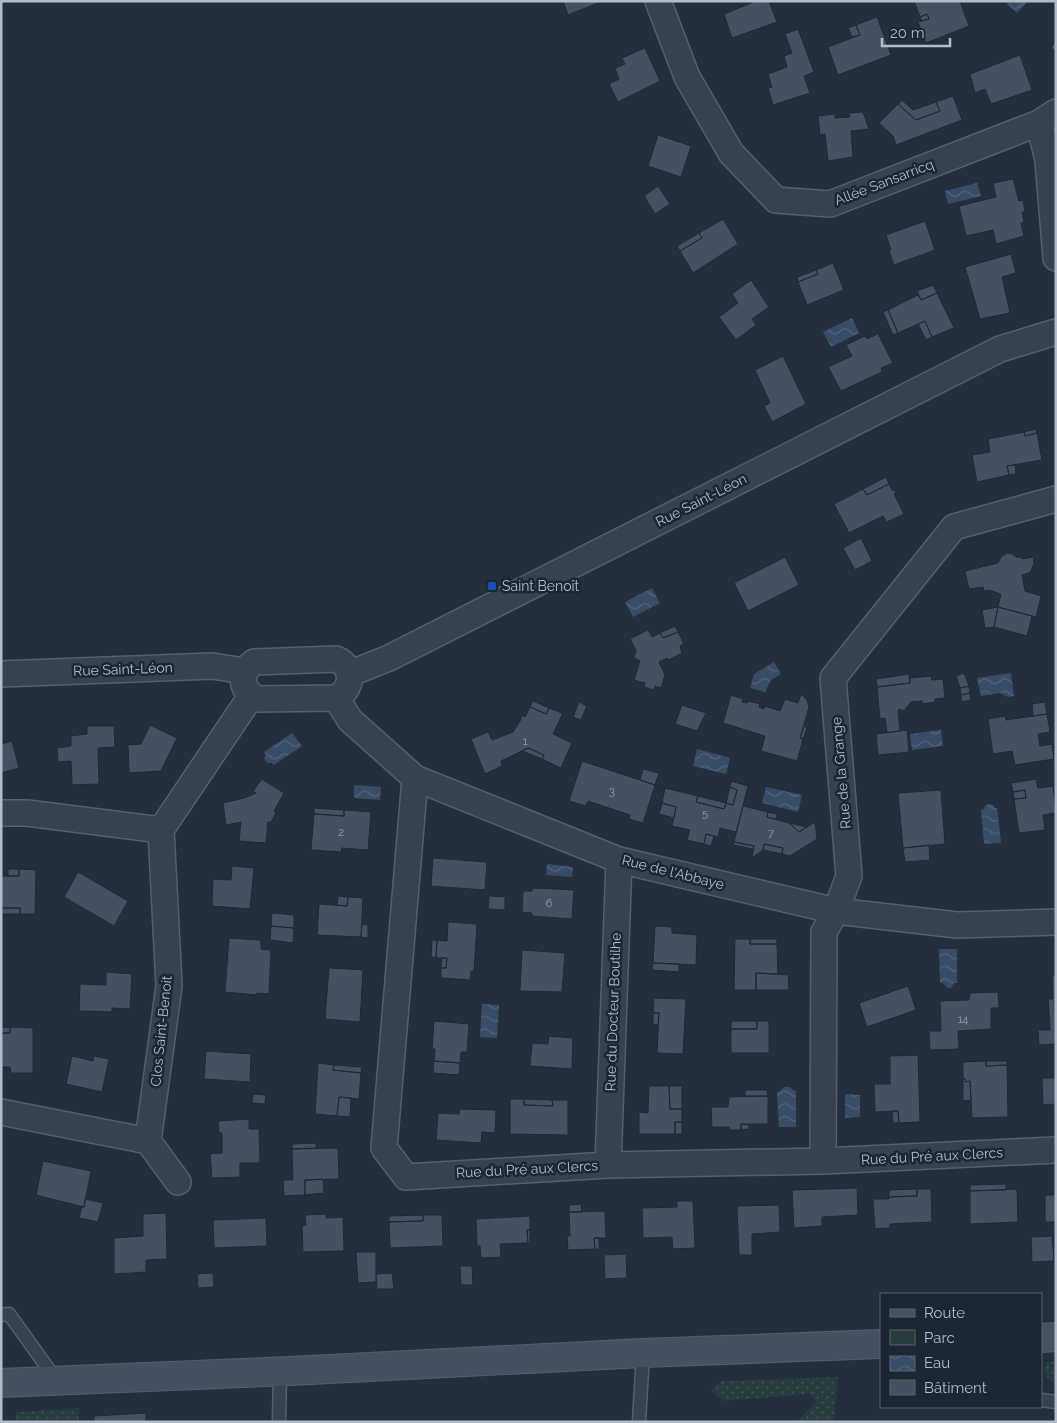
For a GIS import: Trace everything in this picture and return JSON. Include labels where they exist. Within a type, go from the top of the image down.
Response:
[{"type":"main road","points":[[1042,1338],[1056,1338]]},
{"type":"main road","points":[[1,1383],[643,1353],[880,1344]]},
{"type":"street","name":"Allée Sansarricq","points":[[658,1],[687,77],[731,153],[776,200],[830,204],[1047,118],[1048,160],[1056,258]]},
{"type":"street","name":"Rue Saint-Léon","points":[[349,674],[389,658],[1000,348],[1056,332]]},
{"type":"street","name":"Rue de la Grange","points":[[823,1161],[824,932],[836,911],[849,876],[833,678],[954,527],[1056,499]]},
{"type":"street","points":[[336,659],[345,664],[349,674],[349,684],[346,690],[336,698],[257,699],[246,691],[243,678],[245,671],[254,662],[336,659]]},
{"type":"street","name":"Rue Saint-Léon","points":[[1,674],[212,666],[245,671]]},
{"type":"street","points":[[1,814],[27,813],[160,830],[251,696]]},
{"type":"street","name":"Rue de l'Abbaye","points":[[336,698],[350,720],[415,778],[619,860],[836,911],[957,925],[1056,922]]},
{"type":"street","name":"Rue du Pré aux Clercs","points":[[415,778],[384,1148],[406,1177],[608,1165],[823,1161],[1056,1150]]},
{"type":"street","name":"Clos Saint-Benoit","points":[[148,1141],[169,986],[160,830]]},
{"type":"street","name":"Rue du Docteur Boutilhe","points":[[608,1165],[619,860]]},
{"type":"street","points":[[1,1112],[148,1141],[178,1182]]},
{"type":"lane","points":[[1,1314],[9,1314],[57,1381]]},
{"type":"lane","points":[[638,1422],[643,1353]]},
{"type":"lane","points":[[279,1422],[284,1371]]},
{"type":"lane","points":[[1042,1400],[1056,1402]]},
{"type":"green space","points":[[1046,1362],[1056,1362],[1056,1383],[1049,1380],[1044,1372]]},
{"type":"green space","points":[[838,1377],[834,1422],[796,1422],[816,1402],[810,1394],[723,1401],[711,1390],[721,1381]]},
{"type":"green space","points":[[79,1408],[79,1422],[16,1422],[16,1412]]},
{"type":"water","points":[[1010,1],[1028,1],[1017,13],[1007,4]]},
{"type":"water","points":[[977,183],[981,196],[948,204],[945,191]]},
{"type":"water","points":[[852,318],[859,333],[831,347],[823,332]]},
{"type":"water","points":[[652,588],[660,603],[633,617],[625,602]]},
{"type":"water","points":[[774,662],[781,674],[771,680],[765,692],[750,688],[754,674]]},
{"type":"water","points":[[1011,673],[1014,696],[1008,697],[1000,693],[981,696],[977,678]]},
{"type":"water","points":[[941,730],[943,746],[912,750],[910,734]]},
{"type":"water","points":[[292,733],[302,746],[274,765],[267,763],[264,758],[266,755],[264,752]]},
{"type":"water","points":[[697,749],[730,758],[726,774],[693,766]]},
{"type":"water","points":[[354,785],[381,787],[380,800],[354,798]]},
{"type":"water","points":[[766,787],[802,795],[798,812],[762,803]]},
{"type":"water","points":[[988,804],[997,808],[1001,843],[984,844],[981,810]]},
{"type":"water","points":[[547,864],[573,867],[572,877],[546,875]]},
{"type":"water","points":[[939,949],[957,949],[957,983],[954,983],[951,988],[940,983]]},
{"type":"water","points":[[482,1004],[499,1005],[497,1038],[480,1037]]},
{"type":"water","points":[[784,1087],[790,1087],[796,1091],[796,1127],[779,1127],[777,1092]]},
{"type":"water","points":[[845,1094],[860,1095],[860,1117],[845,1118]]},
{"type":"building","points":[[563,1],[603,1],[568,15]]},
{"type":"building","points":[[756,1],[769,1],[777,22],[732,38],[724,14]]},
{"type":"building","points":[[914,1],[960,1],[969,26],[926,43],[918,22],[929,19],[927,14],[920,17]]},
{"type":"building","points":[[927,14],[929,19],[922,21],[920,17]]},
{"type":"building","points":[[877,17],[891,55],[838,75],[828,47],[860,35],[856,25]]},
{"type":"building","points":[[856,25],[860,35],[852,37],[848,28]]},
{"type":"building","points":[[798,29],[814,72],[804,76],[810,93],[773,105],[768,88],[772,87],[768,74],[787,67],[784,56],[792,53],[785,34]]},
{"type":"building","points":[[1056,40],[1056,51],[1051,48]]},
{"type":"building","points":[[645,48],[660,81],[618,102],[609,84],[619,79],[615,68],[625,64],[622,58]]},
{"type":"building","points":[[1020,55],[1032,90],[991,104],[985,89],[975,93],[970,74]]},
{"type":"building","points":[[953,96],[962,120],[896,145],[893,136],[879,123],[898,104],[916,120],[940,111],[936,102]]},
{"type":"building","points":[[902,100],[913,110],[936,102],[940,111],[916,120],[898,104]]},
{"type":"building","points":[[863,112],[869,129],[851,131],[853,157],[828,161],[825,134],[820,135],[818,116],[835,114],[835,118],[850,117],[849,113]]},
{"type":"building","points":[[658,135],[691,146],[681,177],[648,166]]},
{"type":"building","points":[[1013,179],[1019,201],[1023,200],[1025,212],[1022,212],[1024,222],[1021,223],[1024,236],[996,244],[993,230],[966,236],[959,206],[996,197],[993,183]]},
{"type":"building","points":[[658,186],[670,204],[655,214],[644,196]]},
{"type":"building","points":[[723,219],[738,244],[693,273],[680,251],[702,238],[699,233]]},
{"type":"building","points":[[925,221],[935,250],[894,265],[886,235]]},
{"type":"building","points":[[699,233],[702,238],[680,251],[677,246]]},
{"type":"building","points":[[1011,254],[1016,273],[1002,277],[1010,313],[980,319],[965,267]]},
{"type":"building","points":[[833,263],[844,290],[807,305],[798,282],[818,274],[816,270]]},
{"type":"building","points":[[816,270],[818,274],[798,282],[797,277]]},
{"type":"building","points":[[751,280],[769,307],[752,319],[756,325],[736,340],[719,317],[738,303],[732,294]]},
{"type":"building","points":[[933,285],[937,293],[921,300],[917,291]]},
{"type":"building","points":[[937,293],[954,328],[932,337],[925,321],[898,333],[888,310],[918,295],[921,300]]},
{"type":"building","points":[[888,310],[898,333],[893,335],[883,312]]},
{"type":"building","points":[[925,321],[932,337],[926,340],[918,324]]},
{"type":"building","points":[[878,334],[893,363],[881,368],[882,372],[841,391],[828,367],[852,356],[846,345],[865,336],[867,339]]},
{"type":"building","points":[[783,356],[806,404],[772,422],[764,406],[770,403],[755,370]]},
{"type":"building","points":[[1036,429],[1037,433],[1025,436],[1024,432]]},
{"type":"building","points":[[1024,432],[1025,436],[1037,433],[1042,460],[1007,466],[1009,475],[977,482],[972,455],[990,452],[988,439]]},
{"type":"building","points":[[1015,465],[1016,474],[1009,475],[1007,466]]},
{"type":"building","points":[[886,477],[889,484],[867,495],[863,489]]},
{"type":"building","points":[[889,484],[896,493],[894,494],[904,514],[887,522],[883,516],[849,533],[834,504],[863,489],[867,495]]},
{"type":"building","points":[[861,538],[872,561],[855,570],[843,548]]},
{"type":"building","points":[[1007,553],[1022,559],[1033,557],[1034,563],[1031,571],[1022,575],[1025,591],[1041,596],[1036,617],[998,607],[1001,594],[989,590],[984,591],[983,587],[969,589],[965,571],[998,563],[1001,557]]},
{"type":"building","points":[[785,557],[799,585],[748,611],[734,583]]},
{"type":"building","points":[[998,607],[994,627],[985,628],[982,610]]},
{"type":"building","points":[[998,607],[1032,616],[1027,636],[994,627]]},
{"type":"building","points":[[675,626],[678,632],[663,638],[660,633]]},
{"type":"building","points":[[648,630],[652,637],[660,633],[663,638],[678,632],[684,644],[680,646],[682,653],[659,662],[665,675],[661,688],[655,686],[654,690],[644,687],[645,683],[634,680],[640,661],[634,658],[636,650],[630,639]]},
{"type":"building","points":[[964,673],[969,686],[960,688],[956,676]]},
{"type":"building","points":[[909,674],[910,683],[877,687],[876,679]]},
{"type":"building","points":[[931,676],[932,680],[943,679],[945,698],[935,699],[935,702],[923,704],[922,701],[911,702],[904,711],[898,710],[900,731],[887,733],[885,718],[880,719],[877,687],[910,683],[910,678]]},
{"type":"building","points":[[969,686],[970,693],[961,695],[960,688]]},
{"type":"building","points":[[970,693],[971,700],[962,702],[961,695]]},
{"type":"building","points":[[801,694],[807,700],[809,707],[800,738],[803,739],[797,761],[761,751],[765,736],[723,723],[731,695],[743,699],[742,702],[747,703],[748,701],[760,704],[759,707],[764,709],[765,706],[780,711],[785,699],[798,703]]},
{"type":"building","points":[[533,701],[549,708],[546,714],[530,707]]},
{"type":"building","points":[[579,702],[587,706],[581,720],[573,717]]},
{"type":"building","points":[[1045,702],[1047,714],[1033,716],[1032,704]]},
{"type":"building","points":[[682,705],[706,713],[697,731],[675,724]]},
{"type":"building","points":[[530,707],[546,714],[549,708],[562,713],[553,734],[572,743],[561,768],[542,759],[544,755],[528,748],[501,761],[502,766],[485,774],[471,739],[488,732],[492,740],[513,732],[522,715],[525,717]]},
{"type":"building","points":[[1047,714],[1050,732],[1038,734],[1040,746],[1052,744],[1054,759],[1015,765],[1012,751],[993,754],[988,719],[1005,716],[1006,720]]},
{"type":"building","points":[[150,725],[177,738],[161,771],[129,773],[128,745],[141,744]]},
{"type":"building","points":[[87,726],[114,726],[115,747],[98,748],[99,784],[72,785],[71,761],[58,762],[57,748],[71,746],[71,736],[87,734]]},
{"type":"building","points":[[804,726],[807,728],[803,739],[800,738]]},
{"type":"building","points":[[907,730],[909,752],[878,755],[876,734]]},
{"type":"building","points":[[12,741],[19,768],[1,773],[1,744]]},
{"type":"building","points":[[528,748],[544,755],[542,759],[522,751]]},
{"type":"building","points":[[582,761],[655,785],[643,823],[629,819],[630,815],[588,801],[586,806],[569,801]]},
{"type":"building","points":[[643,769],[659,773],[655,785],[640,780]]},
{"type":"building","points":[[262,779],[284,793],[274,811],[276,813],[271,822],[268,822],[266,843],[239,841],[241,822],[226,825],[223,803],[256,793],[253,791]]},
{"type":"building","points":[[1036,779],[1038,788],[1053,786],[1056,813],[1043,815],[1045,830],[1019,833],[1014,799],[1026,798],[1025,790],[1013,792],[1011,783]]},
{"type":"building","points":[[731,781],[748,786],[736,832],[720,828],[718,837],[706,834],[704,844],[687,840],[690,830],[672,826],[676,807],[662,803],[665,788],[698,796],[696,802],[724,809],[726,803],[733,805],[737,790],[730,787]]},
{"type":"building","points":[[730,787],[737,790],[733,805],[726,803]]},
{"type":"building","points":[[941,790],[945,844],[903,848],[898,793]]},
{"type":"building","points":[[1025,790],[1026,798],[1014,799],[1013,792]]},
{"type":"building","points":[[698,796],[726,803],[724,809],[696,802]]},
{"type":"building","points":[[662,803],[676,807],[674,818],[659,814]]},
{"type":"building","points":[[743,806],[768,812],[767,817],[789,823],[799,832],[815,822],[817,839],[790,856],[782,854],[783,848],[764,844],[763,850],[752,858],[754,846],[734,842]]},
{"type":"building","points":[[314,808],[344,810],[344,816],[314,814]]},
{"type":"building","points":[[344,810],[371,812],[368,850],[342,848],[341,852],[311,850],[314,814],[344,816]]},
{"type":"building","points":[[768,812],[777,814],[776,819],[767,817]]},
{"type":"building","points":[[789,823],[807,827],[799,832]]},
{"type":"building","points":[[706,834],[714,836],[711,846],[704,844]]},
{"type":"building","points":[[734,842],[754,846],[753,849],[733,845]]},
{"type":"building","points":[[764,844],[783,848],[782,854],[763,850]]},
{"type":"building","points":[[929,845],[930,860],[905,862],[903,848]]},
{"type":"building","points":[[433,858],[487,862],[485,890],[431,886]]},
{"type":"building","points":[[232,866],[254,868],[250,909],[212,906],[213,879],[231,880]]},
{"type":"building","points":[[8,869],[19,869],[19,876],[8,876]]},
{"type":"building","points":[[19,869],[36,870],[35,914],[20,914],[20,908],[1,908],[1,876],[19,876]]},
{"type":"building","points":[[78,872],[128,901],[114,926],[64,897]]},
{"type":"building","points":[[533,888],[574,890],[572,919],[532,916],[532,913],[522,912],[523,891],[532,891]]},
{"type":"building","points":[[338,896],[348,897],[347,906],[337,905]]},
{"type":"building","points":[[489,896],[505,897],[505,910],[488,909]]},
{"type":"building","points":[[348,897],[363,898],[361,937],[317,935],[319,904],[347,906]]},
{"type":"building","points":[[1,908],[20,908],[20,914],[1,914]]},
{"type":"building","points":[[272,913],[294,915],[294,928],[271,926]]},
{"type":"building","points":[[448,922],[477,924],[474,971],[471,971],[470,980],[441,978],[441,968],[446,968],[447,958],[436,958],[437,940],[447,941]]},
{"type":"building","points":[[362,924],[368,925],[368,938],[361,937]]},
{"type":"building","points":[[271,926],[294,928],[293,943],[270,940]]},
{"type":"building","points":[[655,926],[672,927],[672,933],[697,935],[696,965],[653,963]]},
{"type":"building","points":[[229,938],[261,940],[261,949],[271,950],[269,994],[257,993],[257,995],[225,992]]},
{"type":"building","points":[[735,939],[750,939],[750,944],[777,944],[778,974],[756,973],[756,990],[734,990]]},
{"type":"building","points":[[750,939],[777,939],[777,944],[750,944]]},
{"type":"building","points":[[432,940],[437,940],[436,958],[431,957]]},
{"type":"building","points":[[522,950],[565,953],[562,992],[520,991]]},
{"type":"building","points":[[442,958],[447,958],[446,968],[441,968]]},
{"type":"building","points":[[653,963],[679,964],[679,972],[652,970]]},
{"type":"building","points":[[329,968],[363,970],[360,1022],[325,1019]]},
{"type":"building","points":[[106,972],[132,974],[130,1009],[112,1008],[112,1012],[79,1011],[80,984],[106,985]]},
{"type":"building","points":[[756,973],[788,975],[789,990],[756,990]]},
{"type":"building","points":[[1052,976],[1056,976],[1056,1044],[1039,1045],[1038,1030],[1050,1030],[1048,999],[1053,999]]},
{"type":"building","points":[[908,986],[916,1010],[867,1027],[859,1003]]},
{"type":"building","points":[[998,992],[999,1008],[991,1008],[991,1029],[958,1031],[959,1049],[930,1050],[929,1031],[941,1031],[940,1001],[969,1000],[970,993]]},
{"type":"building","points":[[654,998],[686,999],[683,1054],[657,1053],[659,1013],[653,1013]]},
{"type":"building","points":[[653,1013],[659,1013],[658,1025],[653,1024]]},
{"type":"building","points":[[434,1021],[469,1024],[467,1052],[461,1052],[460,1063],[434,1061],[435,1049],[432,1049]]},
{"type":"building","points":[[731,1021],[757,1021],[757,1029],[731,1029]]},
{"type":"building","points":[[757,1021],[769,1021],[769,1053],[731,1053],[731,1029],[757,1029]]},
{"type":"building","points":[[10,1027],[10,1033],[1,1033],[1,1028]]},
{"type":"building","points":[[10,1027],[33,1028],[33,1073],[11,1073],[10,1067],[3,1067],[3,1070],[1,1070],[1,1033],[10,1033]]},
{"type":"building","points":[[549,1036],[573,1038],[572,1069],[530,1066],[532,1043],[548,1044]]},
{"type":"building","points":[[206,1051],[251,1054],[250,1082],[204,1079]]},
{"type":"building","points":[[918,1055],[920,1122],[899,1123],[898,1111],[875,1112],[874,1084],[890,1084],[890,1056]]},
{"type":"building","points":[[72,1056],[93,1061],[94,1056],[109,1059],[102,1092],[66,1084]]},
{"type":"building","points":[[434,1061],[460,1063],[459,1075],[433,1073]]},
{"type":"building","points":[[986,1061],[986,1066],[1007,1065],[1008,1117],[972,1118],[970,1081],[966,1082],[963,1079],[963,1062]]},
{"type":"building","points":[[986,1061],[1007,1061],[1007,1065],[986,1066]]},
{"type":"building","points":[[318,1063],[334,1065],[333,1070],[361,1073],[359,1099],[339,1097],[337,1116],[315,1114]]},
{"type":"building","points":[[334,1065],[362,1067],[361,1073],[333,1070]]},
{"type":"building","points":[[1042,1078],[1056,1078],[1056,1104],[1043,1105]]},
{"type":"building","points":[[963,1079],[966,1082],[970,1081],[971,1100],[963,1101]]},
{"type":"building","points":[[649,1086],[669,1086],[670,1109],[682,1109],[682,1122],[675,1122],[675,1134],[639,1134],[639,1112],[648,1113]]},
{"type":"building","points":[[669,1086],[682,1086],[682,1109],[670,1109]]},
{"type":"building","points":[[745,1090],[767,1090],[768,1096],[745,1096]]},
{"type":"building","points":[[253,1094],[266,1095],[265,1104],[252,1103]]},
{"type":"building","points":[[768,1096],[768,1124],[741,1124],[741,1130],[730,1130],[729,1127],[712,1127],[711,1107],[728,1107],[729,1097]]},
{"type":"building","points":[[339,1097],[351,1098],[350,1117],[337,1116]]},
{"type":"building","points":[[510,1099],[524,1099],[524,1105],[553,1106],[552,1100],[568,1100],[568,1135],[510,1134]]},
{"type":"building","points":[[524,1099],[552,1100],[553,1106],[524,1105]]},
{"type":"building","points":[[460,1109],[496,1110],[495,1133],[482,1132],[481,1143],[436,1140],[438,1113],[459,1114]]},
{"type":"building","points":[[892,1111],[898,1111],[899,1123],[893,1123]]},
{"type":"building","points":[[249,1119],[249,1129],[259,1129],[260,1163],[240,1163],[240,1177],[212,1178],[210,1154],[222,1153],[222,1133],[219,1133],[218,1121]]},
{"type":"building","points":[[675,1122],[682,1122],[682,1134],[675,1134]]},
{"type":"building","points":[[741,1124],[749,1125],[749,1129],[741,1130]]},
{"type":"building","points":[[316,1143],[316,1148],[292,1149],[292,1144]]},
{"type":"building","points":[[338,1148],[339,1179],[305,1180],[305,1195],[284,1196],[283,1180],[293,1180],[292,1149]]},
{"type":"building","points":[[43,1161],[91,1171],[84,1207],[36,1195]]},
{"type":"building","points":[[323,1179],[324,1193],[305,1195],[305,1180]]},
{"type":"building","points":[[1006,1184],[1006,1190],[970,1191],[970,1185]]},
{"type":"building","points":[[857,1188],[858,1215],[822,1217],[822,1226],[794,1228],[792,1190]]},
{"type":"building","points":[[917,1189],[931,1189],[932,1222],[890,1224],[890,1228],[875,1229],[873,1199],[917,1196]]},
{"type":"building","points":[[917,1189],[917,1196],[889,1197],[889,1190]]},
{"type":"building","points":[[1017,1189],[1018,1222],[970,1224],[970,1191]]},
{"type":"building","points":[[1045,1195],[1056,1195],[1056,1222],[1045,1222]]},
{"type":"building","points":[[85,1199],[103,1203],[98,1222],[79,1218]]},
{"type":"building","points":[[677,1201],[693,1201],[695,1248],[673,1249],[672,1237],[643,1238],[642,1208],[677,1207]]},
{"type":"building","points":[[581,1204],[582,1212],[569,1212],[569,1205]]},
{"type":"building","points":[[779,1205],[780,1232],[752,1234],[752,1255],[739,1255],[737,1206]]},
{"type":"building","points":[[605,1211],[606,1238],[594,1238],[595,1249],[568,1250],[567,1236],[570,1236],[569,1212]]},
{"type":"building","points":[[166,1213],[167,1259],[146,1260],[146,1272],[114,1274],[114,1238],[143,1236],[143,1214]]},
{"type":"building","points":[[326,1214],[326,1218],[343,1217],[344,1251],[303,1252],[302,1226],[306,1225],[305,1215]]},
{"type":"building","points":[[423,1215],[423,1221],[389,1222],[389,1216]]},
{"type":"building","points":[[423,1215],[442,1215],[443,1246],[390,1248],[389,1222],[423,1221]]},
{"type":"building","points":[[530,1216],[530,1230],[527,1230],[528,1243],[500,1244],[501,1257],[481,1258],[480,1246],[477,1246],[476,1219]]},
{"type":"building","points":[[266,1218],[267,1246],[214,1248],[213,1220]]},
{"type":"building","points":[[527,1230],[530,1230],[530,1243],[528,1243]]},
{"type":"building","points":[[1052,1236],[1054,1261],[1032,1262],[1031,1237]]},
{"type":"building","points":[[594,1238],[599,1238],[599,1249],[595,1249]]},
{"type":"building","points":[[356,1252],[376,1252],[376,1282],[358,1283]]},
{"type":"building","points":[[626,1254],[627,1278],[605,1279],[604,1255]]},
{"type":"building","points":[[460,1266],[472,1266],[473,1285],[461,1285]]},
{"type":"building","points":[[213,1273],[214,1287],[198,1288],[197,1274]]},
{"type":"building","points":[[392,1273],[394,1289],[377,1289],[376,1274]]},
{"type":"building","points":[[146,1413],[146,1422],[94,1422],[94,1416]]},
{"type":"place","name":"Saint Benoît","points":[[492,586]]}]
